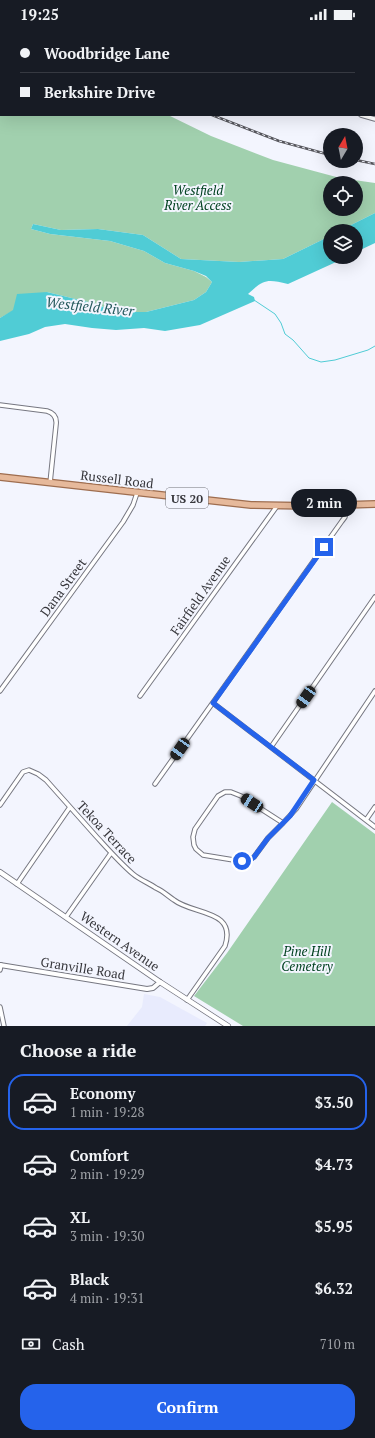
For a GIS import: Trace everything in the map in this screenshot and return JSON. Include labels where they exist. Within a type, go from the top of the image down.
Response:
[{"type":"main road","name":"Russell Road","points":[[0,477],[242,504],[276,506],[375,504]]},
{"type":"main road","name":"Western Avenue","points":[[0,872],[160,982],[228,1026]]},
{"type":"street","points":[[364,116],[375,120]]},
{"type":"street","points":[[0,405],[47,411],[55,417],[56,425],[50,483]]},
{"type":"street","name":"Dana Street","points":[[0,691],[123,522],[131,509],[137,493]]},
{"type":"street","points":[[155,784],[345,517],[345,505]]},
{"type":"street","name":"Fairfield Avenue","points":[[140,696],[276,506]]},
{"type":"street","points":[[271,747],[375,597]]},
{"type":"street","points":[[283,823],[241,796],[231,792],[225,792],[218,796],[195,829],[193,837],[194,845],[196,849],[204,855],[246,862],[254,857],[268,838],[283,823],[296,809],[375,691]]},
{"type":"street","points":[[213,703],[375,827]]},
{"type":"street","name":"Tekoa Terrace","points":[[0,805],[23,772],[32,770],[43,777],[111,853],[138,878],[156,888],[182,906],[207,912],[216,916],[224,926],[227,938],[225,946],[187,1000]]},
{"type":"street","points":[[17,884],[70,807]]},
{"type":"street","points":[[366,820],[375,807]]},
{"type":"street","points":[[66,918],[111,853]]},
{"type":"street","name":"Granville Road","points":[[0,967],[147,988],[154,988],[160,982]]},
{"type":"street","points":[[0,1007],[2,1025]]},
{"type":"shaded area","points":[[144,994],[160,997],[207,1023],[205,1026],[127,1026],[142,1007]]},
{"type":"green space","name":"Westfield River Access","points":[[0,116],[170,116],[211,136],[273,160],[333,176],[323,176],[323,216],[363,216],[363,181],[375,183],[375,213],[353,224],[323,224],[323,239],[283,259],[239,262],[181,259],[143,235],[98,229],[61,230],[33,224],[31,229],[50,234],[110,241],[144,251],[165,263],[194,271],[212,282],[206,292],[194,300],[146,312],[116,312],[96,304],[47,292],[0,318]]},
{"type":"green space","name":"Pine Hill Cemetery","points":[[332,802],[375,834],[375,1026],[243,1026],[194,996],[227,953]]},
{"type":"water","points":[[375,213],[375,243],[363,249],[363,224],[353,224]]},
{"type":"water","name":"Westfield River","points":[[33,224],[61,230],[98,229],[143,235],[181,259],[239,262],[283,259],[323,239],[323,264],[332,264],[288,284],[275,281],[262,283],[248,294],[254,297],[255,301],[200,325],[165,331],[144,328],[116,330],[65,324],[45,327],[29,334],[0,341],[0,318],[13,310],[17,294],[47,292],[96,304],[116,312],[146,312],[194,300],[206,292],[212,282],[206,276],[194,271],[165,263],[144,251],[110,241],[50,234],[31,229]]},
{"type":"waterway","points":[[254,300],[275,314],[281,323],[285,334],[293,340],[309,358],[321,362],[335,360],[368,350],[375,346]]},
{"type":"railway","points":[[215,116],[279,141],[323,153]]},
{"type":"railway","points":[[363,161],[375,164]]},
{"type":"route","points":[[242,861],[246,862],[254,857],[268,838],[296,809],[314,780],[213,703],[324,547]]}]
